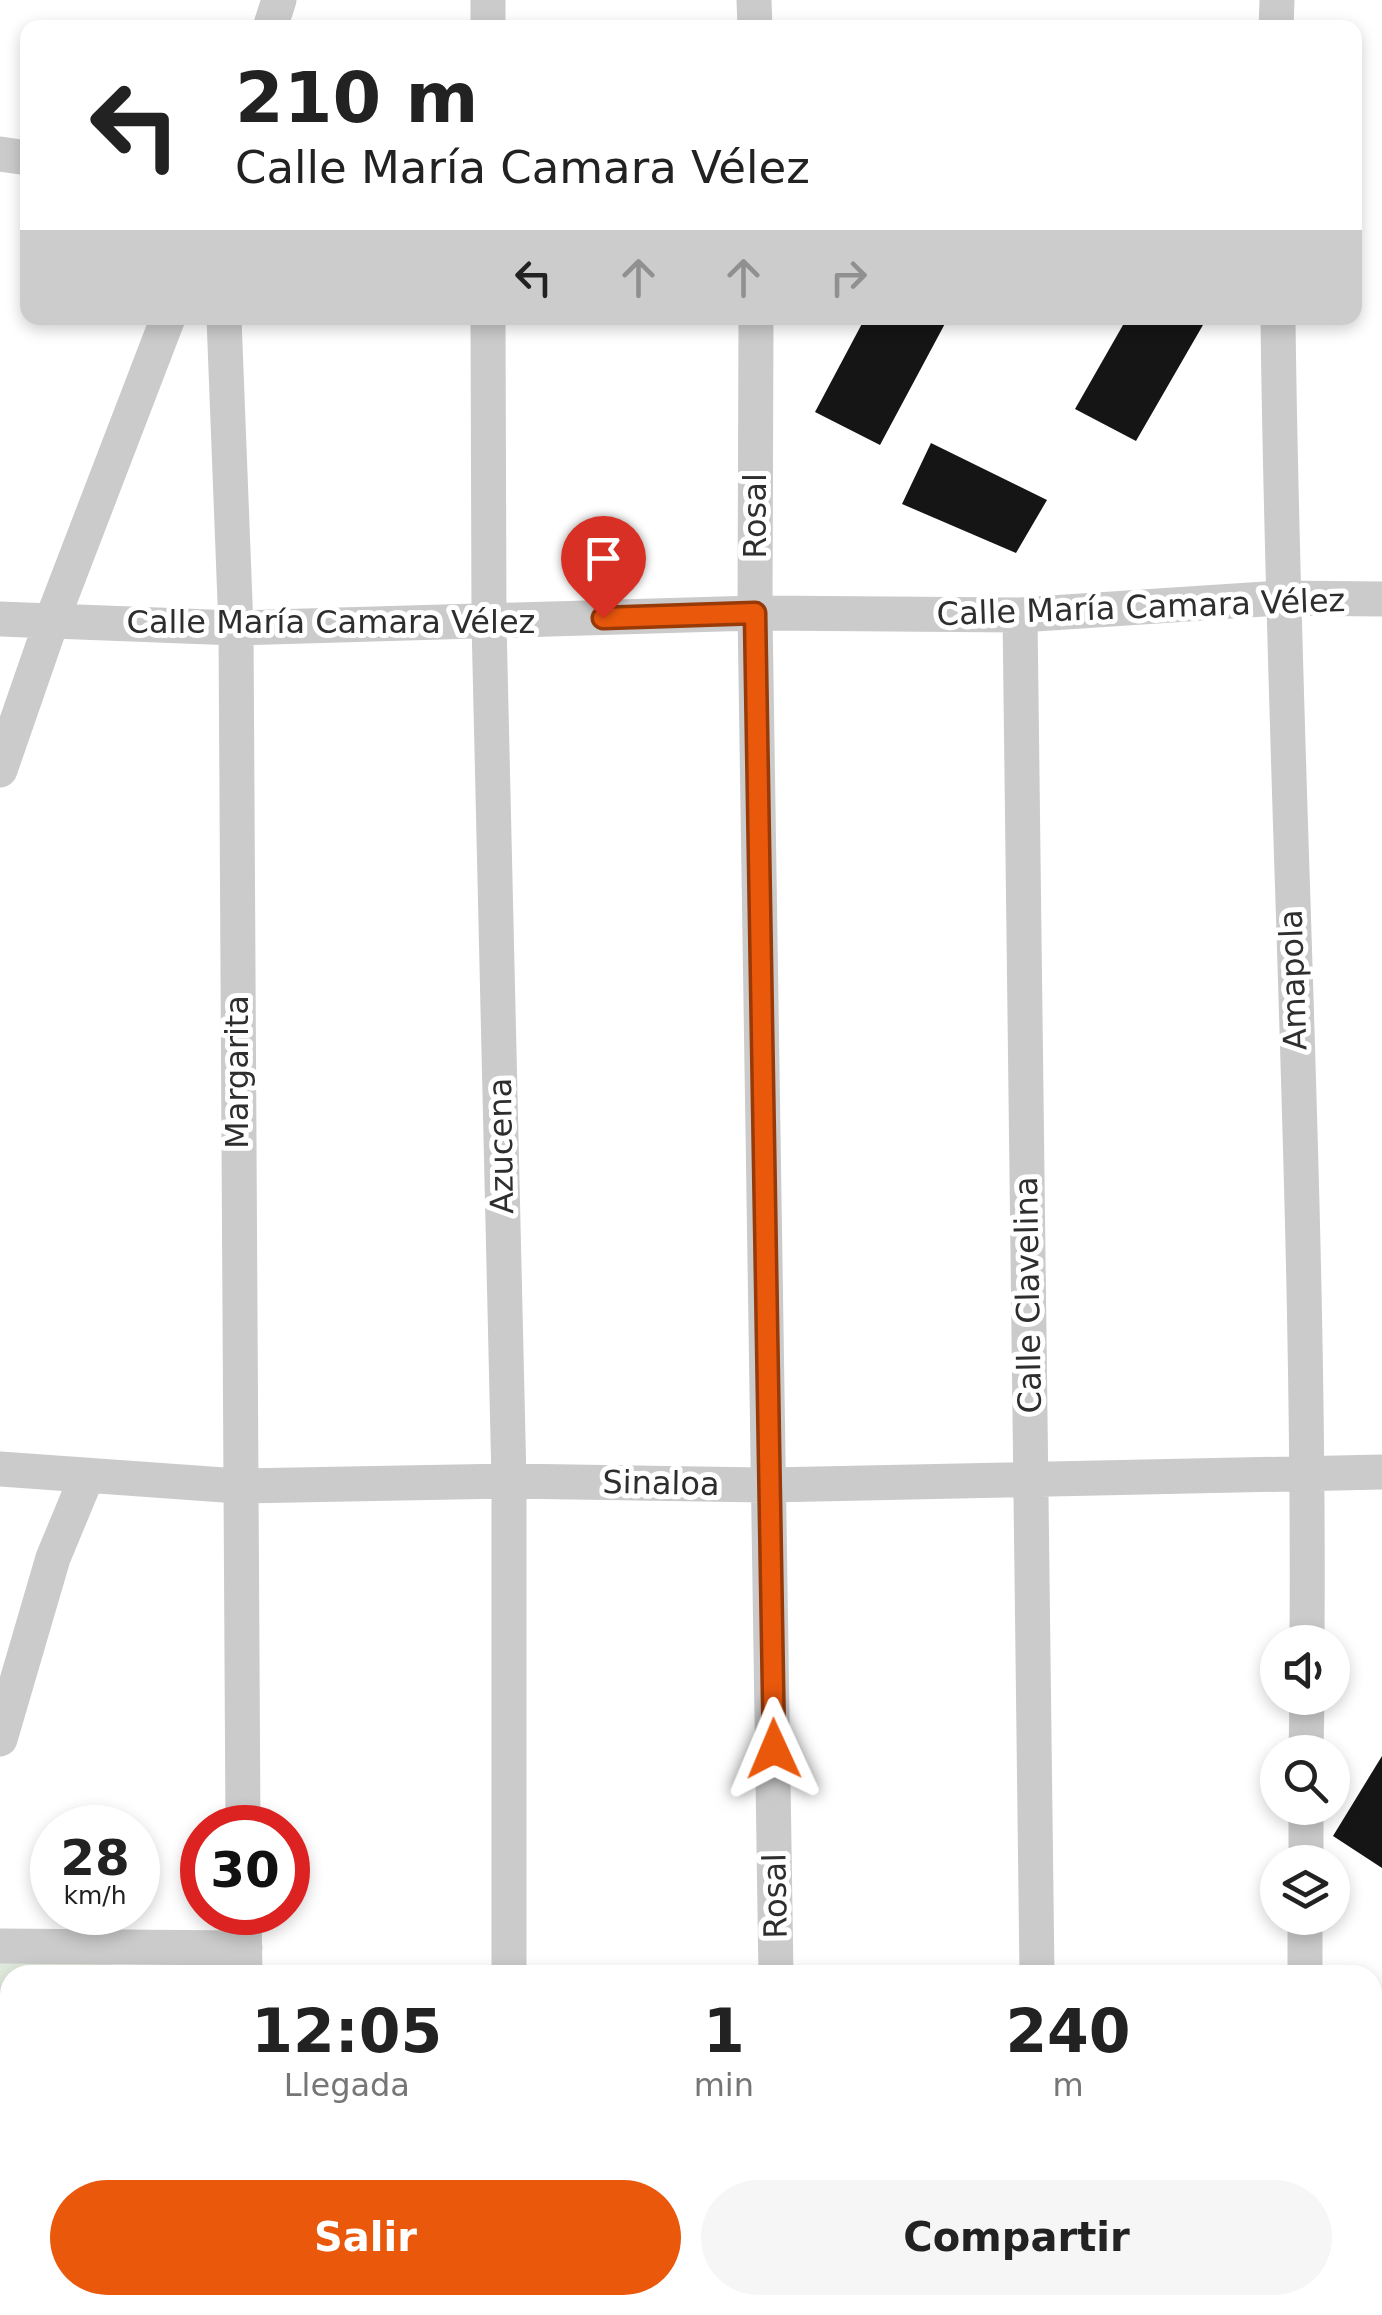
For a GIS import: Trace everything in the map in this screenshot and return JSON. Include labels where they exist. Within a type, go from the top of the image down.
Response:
[{"type":"street","points":[[0,770],[52,620],[165,325]]},
{"type":"street","name":"Margarita","points":[[224,325],[236,628],[243,1805]]},
{"type":"street","name":"Azucena","points":[[488,325],[489,622],[509,1480],[509,1965]]},
{"type":"street","name":"Rosal","points":[[756,325],[755,613],[776,1965]]},
{"type":"street","name":"Amapola","points":[[1278,325],[1281,598],[1308,1475],[1307,1625]]},
{"type":"street","name":"Calle María Camara Vélez","points":[[0,619],[236,628],[755,613],[1020,615],[1281,598],[1382,599]]},
{"type":"street","name":"Calle Clavelina","points":[[1020,615],[1037,1965]]},
{"type":"street","name":"Sinaloa","points":[[0,1469],[238,1486],[509,1480],[770,1485],[1382,1472]]},
{"type":"street","points":[[0,1739],[47,1576],[88,1476]]},
{"type":"street","points":[[0,1946],[245,1962],[244,1935]]},
{"type":"street","points":[[1305,1935],[1305,1965]]},
{"type":"green space","points":[[112,1959],[113,1965],[0,1965]]},
{"type":"building","points":[[861,325],[944,325],[880,445],[815,412]]},
{"type":"building","points":[[1123,325],[1203,325],[1136,441],[1075,409]]},
{"type":"building","points":[[931,443],[1047,500],[1016,553],[902,504]]},
{"type":"building","points":[[1382,1756],[1382,1868],[1333,1836],[1340,1825],[1350,1825],[1350,1808]]},
{"type":"route","points":[[603,618],[755,613],[774,1749]]}]
